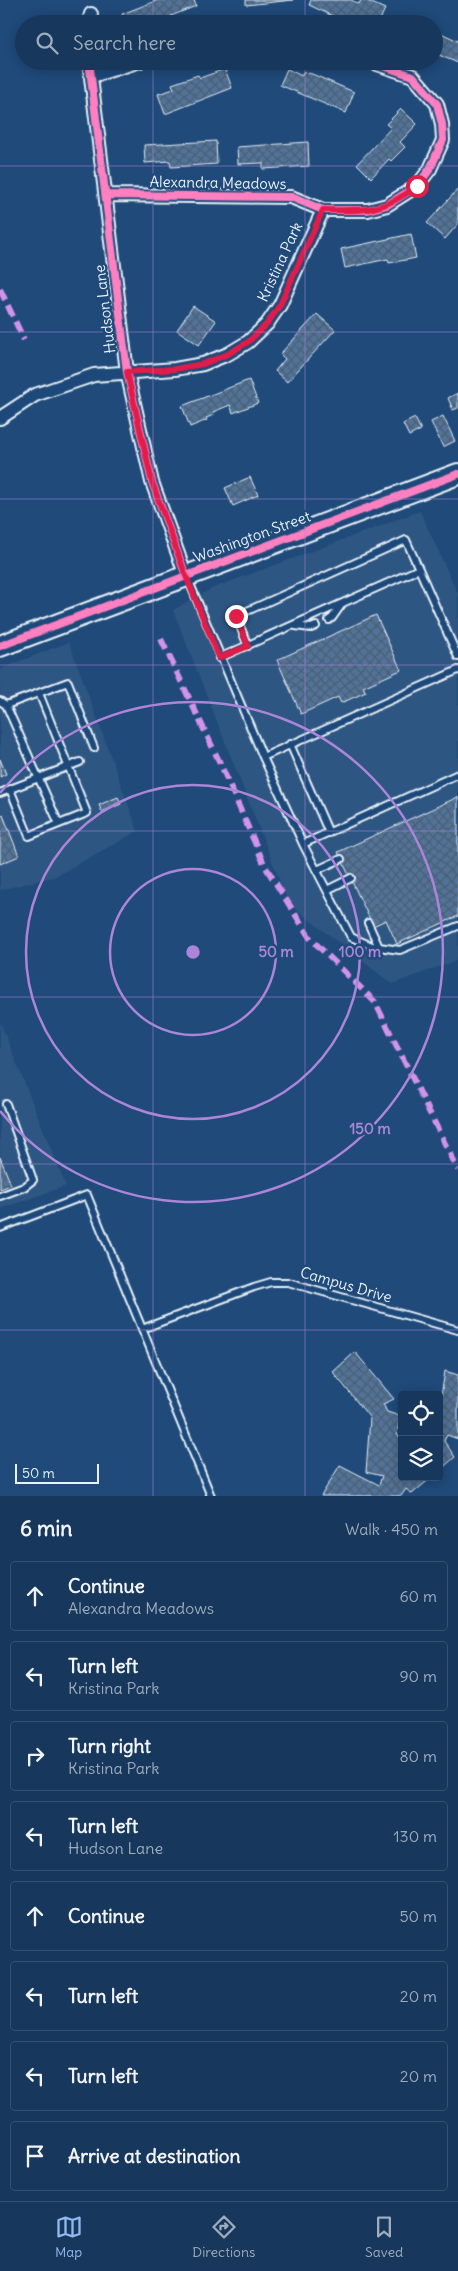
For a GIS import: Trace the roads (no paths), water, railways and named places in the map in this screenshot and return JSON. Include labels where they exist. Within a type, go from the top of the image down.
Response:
[{"type":"main road","name":"Washington Street","points":[[0,646],[458,474]]},
{"type":"street","name":"Hudson Lane","points":[[91,70],[127,372],[152,482],[186,576]]},
{"type":"street","points":[[92,76],[111,70]]},
{"type":"street","name":"Alexandra Meadows","points":[[106,195],[291,197],[323,210],[368,210],[387,205],[417,186],[430,170],[443,140],[438,104],[413,76],[395,70]]},
{"type":"street","name":"Kristina Park","points":[[0,418],[35,396],[94,375],[175,369],[203,364],[228,354],[248,342],[267,324],[280,305],[323,210]]},
{"type":"lane","points":[[248,646],[236,616],[406,540],[458,657]]},
{"type":"lane","points":[[219,658],[419,569]]},
{"type":"lane","points":[[186,576],[262,757],[303,844],[351,936],[379,947],[400,950],[458,926]]},
{"type":"lane","points":[[329,620],[342,604]]},
{"type":"lane","points":[[293,625],[311,628],[316,626]]},
{"type":"lane","points":[[262,757],[458,670]]},
{"type":"lane","points":[[59,824],[3,703],[39,693],[68,682],[94,748]]},
{"type":"lane","points":[[10,789],[30,836],[87,813],[39,693]]},
{"type":"lane","points":[[290,744],[329,832]]},
{"type":"lane","points":[[0,793],[80,762]]},
{"type":"lane","points":[[303,844],[458,774]]},
{"type":"lane","points":[[317,870],[341,859]]},
{"type":"lane","points":[[327,890],[351,878]]},
{"type":"lane","points":[[368,923],[379,947]]},
{"type":"lane","points":[[0,1196],[24,1188],[33,1180],[6,1104]]},
{"type":"lane","points":[[0,1228],[87,1195],[211,1496]]},
{"type":"lane","name":"Campus Drive","points":[[142,1329],[254,1287],[271,1282],[288,1282],[458,1330]]}]
